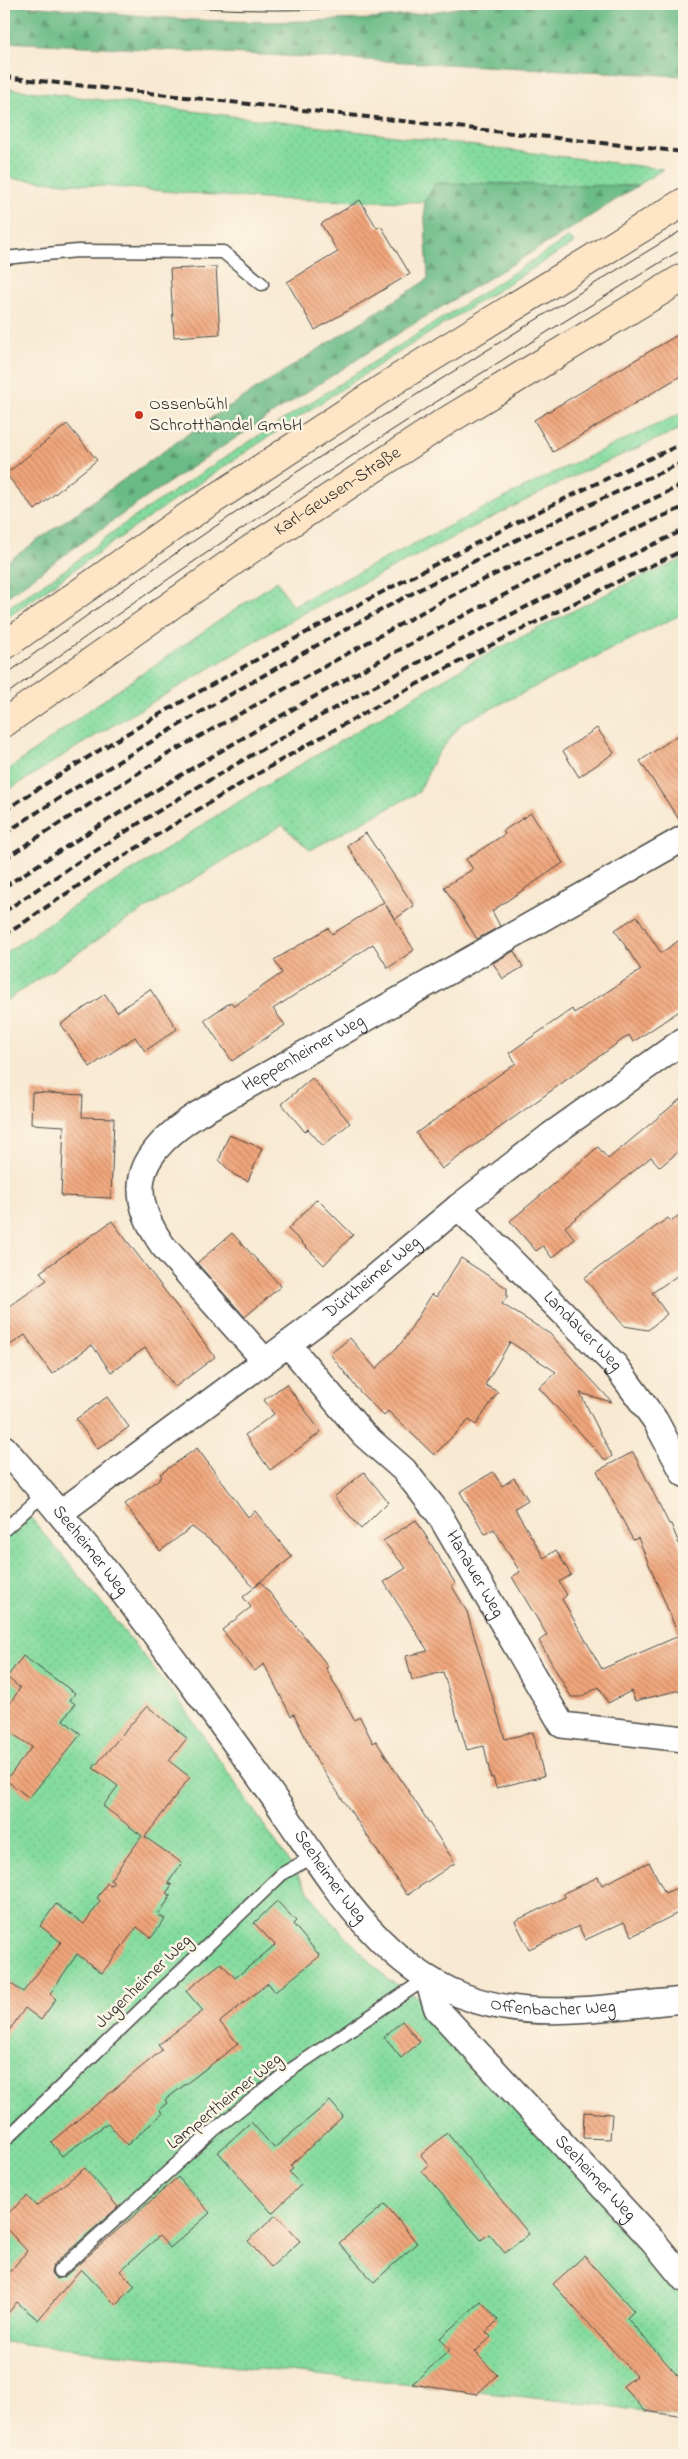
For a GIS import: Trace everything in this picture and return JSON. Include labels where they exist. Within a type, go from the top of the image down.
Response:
[{"type":"main road","points":[[4,646],[181,521],[400,377],[683,203]]},
{"type":"main road","name":"Karl-Geusen-Straße","points":[[4,723],[240,557],[423,436],[684,277]]},
{"type":"street","name":"Heppenheimer Weg","points":[[265,1361],[163,1246],[152,1230],[143,1211],[142,1174],[150,1157],[163,1139],[207,1109],[684,838]]},
{"type":"street","name":"Dürkheimer Weg","points":[[60,1513],[342,1304],[458,1207],[551,1136],[684,1040]]},
{"type":"street","name":"Landauer Weg","points":[[458,1207],[615,1366],[655,1420],[684,1474]]},
{"type":"street","name":"Hanauer Weg","points":[[288,1344],[363,1434],[404,1470],[438,1514],[562,1725],[684,1739]]},
{"type":"street","name":"Seeheimer Weg","points":[[4,1448],[60,1513],[176,1662],[339,1893],[363,1922],[391,1950],[427,1978],[437,2009],[654,2241],[684,2279]]},
{"type":"street","name":"Offenbacher Weg","points":[[427,1978],[463,1996],[488,2004],[527,2009],[563,2009],[684,2000]]},
{"type":"lane","points":[[4,258],[78,251],[223,252],[262,284]]},
{"type":"lane","points":[[4,1530],[44,1494]]},
{"type":"lane","name":"Jugenheimer Weg","points":[[4,2141],[282,1874],[314,1856]]},
{"type":"lane","name":"Lampertheimer Weg","points":[[59,2271],[214,2130],[252,2099],[283,2075],[427,1978]]},
{"type":"green space","points":[[4,4],[193,20],[268,22],[373,19],[434,12],[479,4],[684,4],[684,76],[4,42]]},
{"type":"green space","points":[[4,88],[663,169],[637,186],[436,183],[424,202],[262,199],[4,178]]},
{"type":"green space","points":[[436,183],[637,186],[402,331],[184,472],[48,566],[4,599],[4,564],[208,420],[428,279],[424,202]]},
{"type":"green space","points":[[569,237],[574,243],[429,333],[285,426],[143,521],[4,620],[4,610],[66,569],[118,528]]},
{"type":"green space","points":[[684,412],[684,427],[570,478],[300,615],[80,745],[4,793],[4,773],[92,708],[277,581],[292,606],[555,472]]},
{"type":"green space","points":[[684,559],[684,613],[462,723],[434,759],[419,792],[310,850],[282,825],[124,922],[4,1002],[4,954],[71,908],[148,861],[228,808],[474,661],[630,582]]},
{"type":"green space","points":[[25,1511],[101,1602],[179,1701],[321,1909],[388,1979],[425,2002],[684,2280],[684,2417],[601,2405],[4,2342],[4,1520]]},
{"type":"building","points":[[360,200],[377,228],[381,226],[410,274],[315,330],[287,282],[338,252],[321,224]]},
{"type":"building","points":[[216,267],[220,334],[174,337],[170,269]]},
{"type":"building","points":[[684,331],[684,374],[553,452],[534,420]]},
{"type":"building","points":[[67,424],[97,460],[35,510],[6,474]]},
{"type":"building","points":[[597,728],[614,753],[579,777],[563,751]]},
{"type":"building","points":[[684,731],[684,824],[682,824],[640,761]]},
{"type":"building","points":[[531,813],[563,863],[492,911],[500,926],[477,939],[444,887],[473,869],[466,859],[505,834],[503,831]]},
{"type":"building","points":[[366,833],[414,906],[395,919],[385,904],[414,950],[388,968],[373,944],[273,1009],[285,1025],[232,1061],[204,1020],[231,1002],[234,1006],[282,973],[274,960],[328,928],[332,934],[384,902],[347,845]]},
{"type":"building","points":[[637,916],[661,953],[684,937],[684,1008],[633,1042],[629,1035],[442,1169],[416,1133],[516,1063],[509,1053],[572,1009],[574,1013],[641,970],[615,930]]},
{"type":"building","points":[[514,951],[523,967],[503,979],[493,963]]},
{"type":"building","points":[[150,989],[177,1029],[145,1051],[135,1037],[90,1067],[61,1024],[105,994],[117,1012]]},
{"type":"building","points":[[312,1078],[350,1123],[323,1146],[308,1129],[305,1132],[282,1104]]},
{"type":"building","points":[[32,1092],[83,1095],[82,1117],[114,1118],[111,1198],[61,1196],[64,1126],[31,1124]]},
{"type":"building","points":[[684,1096],[684,1147],[660,1167],[651,1157],[565,1227],[575,1239],[552,1258],[543,1246],[536,1251],[510,1221],[598,1147],[608,1159]]},
{"type":"building","points":[[229,1135],[262,1148],[248,1181],[234,1175],[219,1160]]},
{"type":"building","points":[[317,1199],[353,1235],[324,1265],[288,1229]]},
{"type":"building","points":[[684,1211],[684,1271],[652,1293],[667,1314],[648,1330],[624,1326],[584,1278],[668,1218],[671,1222]]},
{"type":"building","points":[[112,1221],[215,1357],[175,1387],[145,1348],[111,1372],[92,1345],[52,1374],[25,1335],[4,1349],[4,1310],[47,1280],[40,1272]]},
{"type":"building","points":[[232,1233],[281,1286],[245,1317],[197,1263]]},
{"type":"building","points":[[461,1258],[507,1288],[507,1297],[502,1304],[550,1334],[612,1402],[580,1393],[612,1456],[606,1461],[539,1388],[556,1372],[510,1342],[485,1385],[498,1392],[476,1425],[469,1420],[434,1455],[388,1411],[384,1416],[360,1392],[330,1354],[350,1338],[376,1369],[403,1341],[432,1294],[436,1297]]},
{"type":"building","points":[[286,1384],[321,1432],[270,1470],[245,1435],[274,1414],[264,1400]]},
{"type":"building","points":[[107,1397],[129,1427],[98,1449],[76,1419]]},
{"type":"building","points":[[197,1448],[248,1517],[255,1511],[292,1557],[253,1587],[219,1547],[192,1527],[160,1551],[125,1504],[162,1477],[160,1474]]},
{"type":"building","points":[[633,1452],[669,1524],[671,1524],[684,1556],[684,1689],[635,1701],[631,1691],[608,1703],[599,1687],[581,1697],[571,1697],[539,1641],[547,1635],[512,1577],[520,1572],[494,1529],[485,1534],[460,1492],[493,1472],[502,1486],[514,1478],[528,1500],[515,1508],[544,1558],[556,1550],[571,1575],[559,1582],[567,1595],[562,1599],[602,1669],[679,1636],[638,1538],[633,1540],[597,1471]]},
{"type":"building","points":[[364,1472],[388,1502],[361,1529],[334,1497]]},
{"type":"building","points":[[416,1520],[455,1583],[452,1586],[467,1612],[505,1739],[533,1732],[544,1776],[496,1788],[493,1777],[491,1778],[484,1746],[467,1750],[443,1672],[412,1680],[406,1656],[428,1651],[384,1582],[406,1568],[383,1541]]},
{"type":"building","points":[[261,1582],[328,1666],[326,1668],[354,1720],[360,1717],[373,1743],[376,1741],[455,1863],[407,1895],[318,1763],[294,1714],[291,1716],[264,1664],[255,1671],[222,1630],[251,1607],[243,1597]]},
{"type":"building","points":[[23,1656],[75,1693],[70,1700],[75,1704],[63,1720],[81,1734],[29,1798],[6,1780],[32,1747],[4,1728],[4,1713],[20,1688],[7,1677]]},
{"type":"building","points":[[147,1706],[187,1738],[169,1761],[190,1777],[145,1837],[182,1863],[168,1883],[172,1885],[166,1893],[171,1896],[158,1915],[165,1919],[151,1938],[137,1927],[102,1973],[77,1954],[50,1994],[56,1999],[41,2020],[25,2008],[4,2038],[4,1979],[23,1992],[61,1942],[40,1926],[56,1904],[84,1924],[100,1901],[97,1898],[107,1883],[111,1885],[114,1882],[110,1880],[142,1836],[103,1806],[118,1786],[93,1768]]},
{"type":"building","points":[[649,1862],[665,1893],[684,1885],[684,1910],[632,1936],[624,1922],[585,1940],[579,1926],[529,1949],[515,1921],[565,1897],[564,1893],[598,1877],[602,1885]]},
{"type":"building","points":[[277,1901],[296,1921],[293,1924],[320,1956],[275,1992],[268,1983],[220,2022],[238,2044],[165,2100],[167,2103],[160,2109],[162,2114],[127,2145],[108,2123],[62,2156],[51,2142],[162,2050],[158,2045],[203,2011],[186,1991],[221,1963],[235,1978],[275,1945],[254,1923]]},
{"type":"building","points":[[402,2021],[420,2042],[401,2058],[384,2037]]},
{"type":"building","points":[[330,2101],[343,2116],[290,2166],[293,2169],[289,2172],[301,2185],[272,2213],[218,2152],[251,2122],[274,2148]]},
{"type":"building","points":[[584,2112],[612,2114],[610,2139],[583,2138]]},
{"type":"building","points":[[447,2133],[529,2234],[505,2253],[489,2234],[481,2240],[422,2171],[429,2165],[421,2155]]},
{"type":"building","points":[[85,2168],[118,2207],[53,2265],[51,2273],[56,2279],[64,2277],[178,2177],[210,2213],[170,2248],[159,2236],[120,2271],[135,2286],[116,2305],[81,2269],[38,2320],[17,2302],[4,2318],[4,2279],[27,2251],[4,2226],[4,2217],[27,2196],[36,2206]]},
{"type":"building","points":[[385,2204],[417,2243],[374,2282],[339,2243]]},
{"type":"building","points":[[276,2215],[300,2241],[271,2267],[248,2241]]},
{"type":"building","points":[[584,2256],[634,2311],[627,2318],[684,2383],[684,2417],[645,2411],[623,2386],[636,2376],[553,2284]]},
{"type":"building","points":[[481,2301],[498,2320],[486,2332],[491,2337],[475,2352],[497,2375],[477,2394],[412,2384],[450,2350],[440,2338]]},
{"type":"tram line","points":[[152,4],[274,10],[395,4]]},
{"type":"tram line","points":[[4,676],[170,558],[339,445],[424,390],[684,229]]},
{"type":"tram line","points":[[4,696],[170,578],[339,464],[684,248]]},
{"type":"railway","points":[[4,77],[684,152]]},
{"type":"railway","points":[[4,811],[135,729],[269,653],[521,520],[684,443]]},
{"type":"railway","points":[[4,834],[162,735],[388,606],[564,517],[684,462]]},
{"type":"railway","points":[[4,859],[168,754],[464,589],[684,484]]},
{"type":"railway","points":[[4,887],[186,772],[371,665],[567,563],[684,507]]},
{"type":"railway","points":[[4,912],[167,805],[336,707],[509,616],[684,530]]},
{"type":"railway","points":[[4,936],[138,847],[338,727],[475,653],[684,550]]},
{"type":"place","name":"Ossenbühl Schrotthandel GmbH","points":[[139,415]]}]
